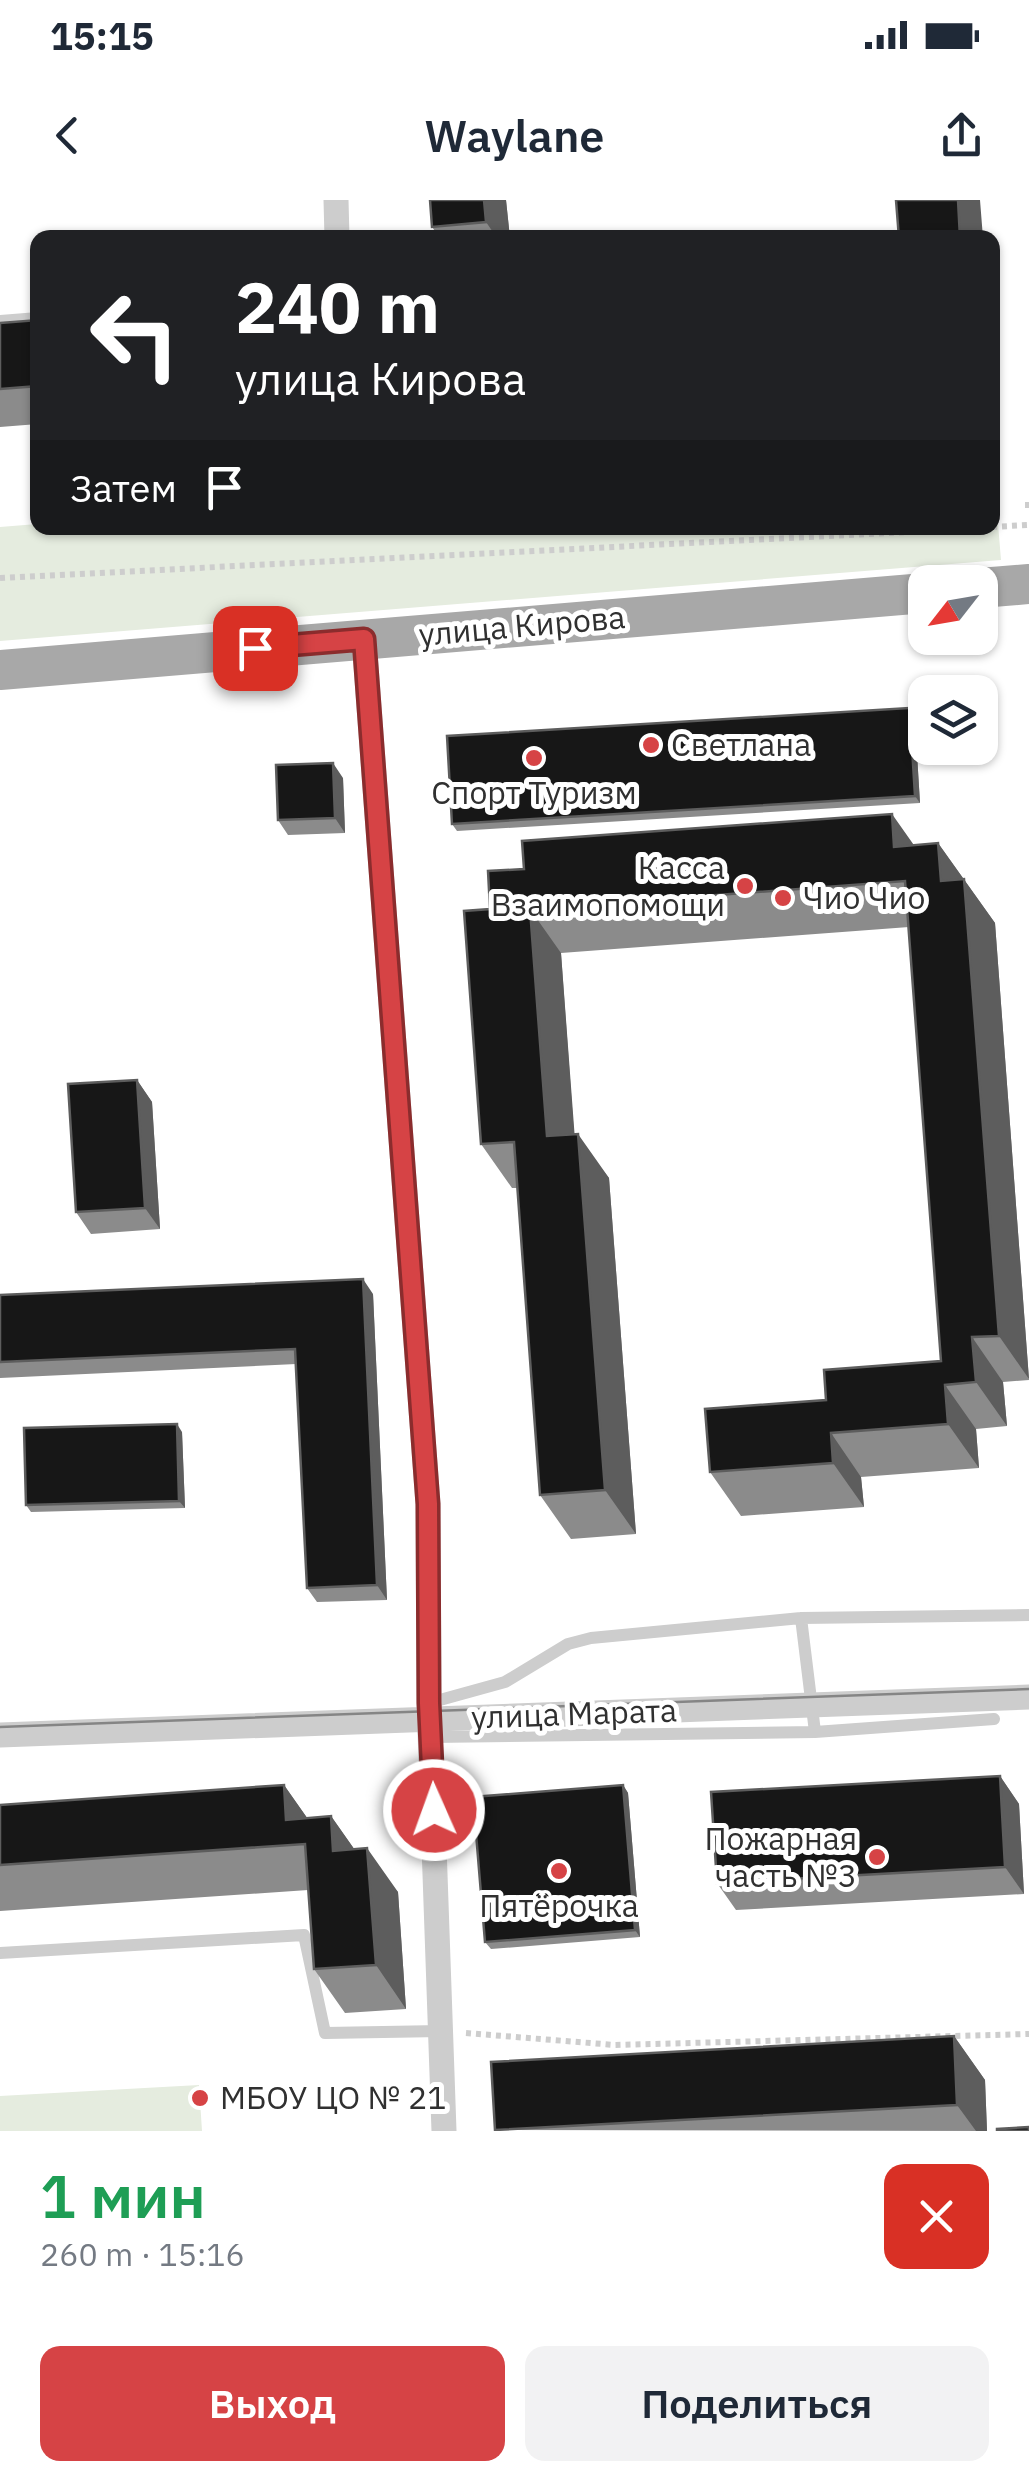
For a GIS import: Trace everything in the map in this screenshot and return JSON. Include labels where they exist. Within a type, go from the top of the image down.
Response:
[{"type":"main road","points":[[998,587],[1029,584]]},
{"type":"main road","name":"улица Кирова","points":[[0,670],[908,593]]},
{"type":"street","points":[[336,200],[337,230]]},
{"type":"street","points":[[364,639],[428,1504],[430,1720],[444,2131]]},
{"type":"street","name":"улица Марата","points":[[0,1735],[1029,1696]]},
{"type":"lane","points":[[0,321],[30,319]]},
{"type":"lane","points":[[430,1720],[568,1644],[591,1638],[801,1618],[1029,1615]]},
{"type":"lane","points":[[801,1618],[815,1732]]},
{"type":"lane","points":[[430,1720],[815,1732],[994,1719]]},
{"type":"lane","points":[[0,1953],[304,1935],[325,2032],[441,2031]]},
{"type":"path","points":[[1000,527],[1026,526]]},
{"type":"path","points":[[0,578],[835,535]]},
{"type":"path","points":[[441,2031],[616,2045],[1029,2034]]},
{"type":"shaded area","points":[[30,525],[30,535],[999,535],[1001,560],[0,641],[0,527]]},
{"type":"shaded area","points":[[199,2085],[202,2131],[0,2131],[0,2096]]},
{"type":"building","points":[[430,200],[484,200],[486,222],[432,227]]},
{"type":"building","points":[[896,200],[958,200],[960,230],[898,230]]},
{"type":"building","points":[[30,321],[30,387],[0,389],[0,323]]},
{"type":"building","points":[[908,708],[908,765],[913,765],[915,796],[452,824],[447,736]]},
{"type":"building","points":[[333,763],[335,818],[278,820],[276,765]]},
{"type":"building","points":[[892,814],[894,847],[938,843],[941,881],[964,879],[999,1336],[972,1337],[976,1382],[945,1385],[948,1424],[831,1433],[833,1463],[710,1472],[705,1409],[826,1400],[824,1370],[941,1361],[905,881],[530,909],[547,1136],[578,1134],[605,1490],[540,1495],[514,1142],[481,1144],[464,911],[490,909],[488,871],[524,869],[522,841]]},
{"type":"building","points":[[137,1080],[145,1208],[76,1212],[68,1084]]},
{"type":"building","points":[[363,1279],[377,1585],[307,1588],[295,1349],[0,1362],[0,1295]]},
{"type":"building","points":[[177,1424],[179,1501],[26,1505],[24,1428]]},
{"type":"building","name":"Пожарная часть №3","points":[[1000,1776],[1005,1867],[717,1883],[711,1792]]},
{"type":"building","points":[[284,1785],[286,1820],[331,1816],[333,1851],[367,1848],[376,1965],[314,1969],[305,1844],[0,1865],[0,1805]]},
{"type":"building","name":"Пятёрочка","points":[[623,1785],[635,1930],[485,1942],[473,1797]]},
{"type":"building","points":[[954,2036],[957,2105],[495,2130],[491,2062]]},
{"type":"building","points":[[1029,2127],[1029,2131],[997,2131],[997,2129]]},
{"type":"tram line","points":[[0,1727],[1029,1689]]},
{"type":"place","name":"Светлана","points":[[651,745]]},
{"type":"place","name":"Спорт Туризм","points":[[534,758]]},
{"type":"place","name":"Касса Взаимопомощи","points":[[745,886]]},
{"type":"place","name":"Чио Чио","points":[[783,898]]},
{"type":"place","name":"Пожарная часть №3","points":[[877,1857]]},
{"type":"place","name":"Пятёрочка","points":[[559,1871]]},
{"type":"place","name":"МБОУ ЦО № 21","points":[[200,2098]]},
{"type":"route","points":[[255,648],[364,639],[428,1504],[434,1810]]}]
